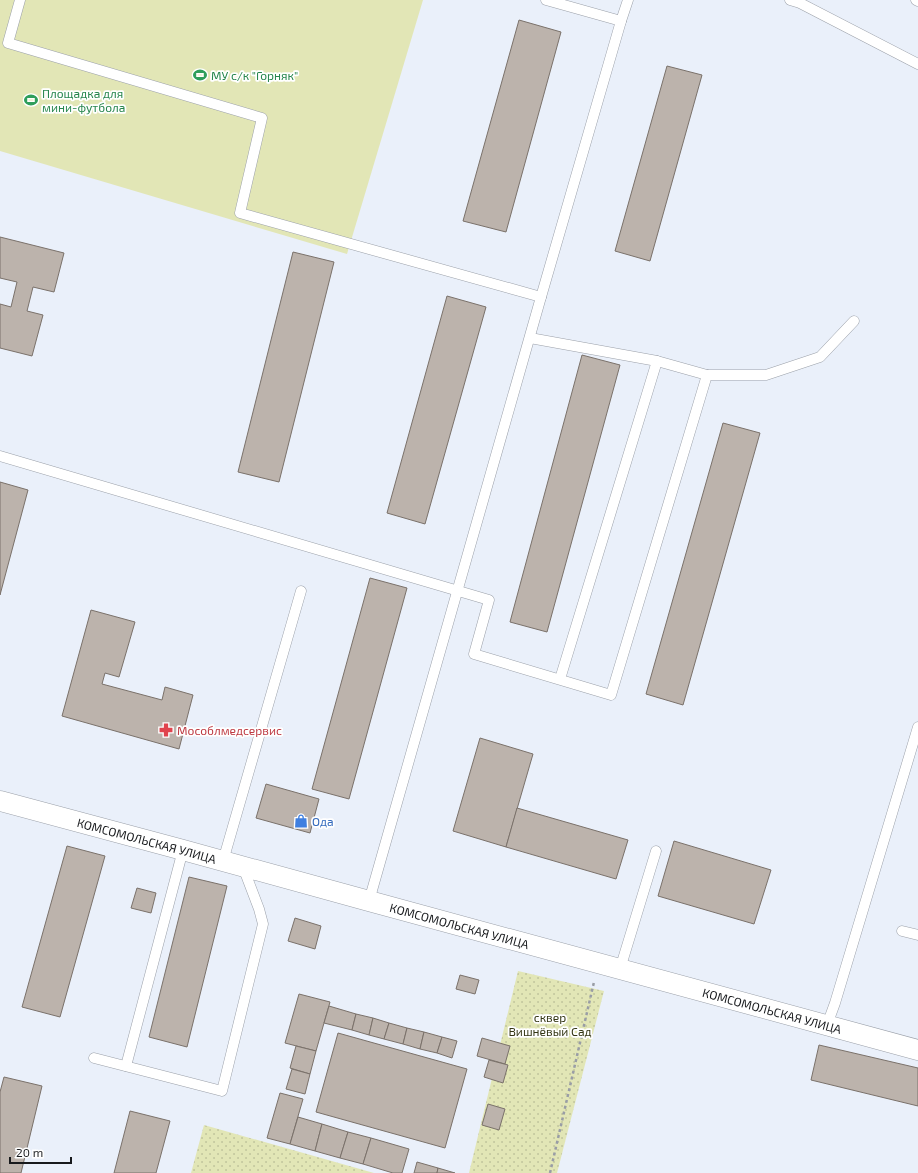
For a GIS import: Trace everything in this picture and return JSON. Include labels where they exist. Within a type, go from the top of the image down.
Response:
[{"type":"street","name":"КОМСОМОЛЬСКАЯ УЛИЦА","points":[[0,801],[223,860],[369,902],[918,1050]]},
{"type":"lane","points":[[20,0],[8,43],[262,118],[240,213],[541,297]]},
{"type":"lane","points":[[546,0],[621,21]]},
{"type":"lane","points":[[369,902],[541,297],[628,0]]},
{"type":"lane","points":[[797,1],[918,64]]},
{"type":"lane","points":[[530,338],[658,361],[707,375],[766,375],[820,357],[854,321]]},
{"type":"lane","points":[[560,680],[658,361]]},
{"type":"lane","points":[[0,456],[489,600],[474,654],[611,695],[707,375]]},
{"type":"lane","points":[[223,860],[301,591]]},
{"type":"lane","points":[[827,1025],[918,727]]},
{"type":"lane","points":[[126,1066],[183,850]]},
{"type":"lane","points":[[620,970],[656,851]]},
{"type":"lane","points":[[94,1058],[222,1091],[263,924],[243,867]]},
{"type":"lane","points":[[902,931],[918,935]]},
{"type":"path","points":[[550,1173],[595,977]]},
{"type":"green space","name":"МУ с/к \"Горняк\"","points":[[0,0],[423,0],[347,254],[0,151]]},
{"type":"green space","name":"сквер Вишнёвый Сад","points":[[518,971],[604,991],[557,1173],[469,1173]]},
{"type":"green space","points":[[204,1125],[374,1173],[191,1173]]},
{"type":"building","points":[[519,20],[561,32],[506,232],[463,221]]},
{"type":"building","points":[[667,66],[702,75],[650,261],[615,251]]},
{"type":"building","points":[[0,237],[64,253],[54,292],[33,287],[27,311],[43,315],[32,356],[0,348],[0,304],[11,307],[17,282],[0,278]]},
{"type":"building","points":[[293,252],[334,262],[279,482],[238,472]]},
{"type":"building","points":[[447,296],[486,307],[425,524],[387,513]]},
{"type":"building","points":[[582,355],[620,365],[547,632],[510,622]]},
{"type":"building","points":[[723,423],[760,433],[683,705],[646,694]]},
{"type":"building","points":[[0,482],[28,490],[0,595]]},
{"type":"building","points":[[370,578],[407,588],[349,799],[312,789]]},
{"type":"building","points":[[91,610],[135,622],[119,677],[105,673],[102,684],[162,700],[165,687],[193,695],[179,749],[62,716]]},
{"type":"building","points":[[480,738],[533,754],[506,847],[453,831]]},
{"type":"building","points":[[266,784],[319,799],[310,833],[256,818]]},
{"type":"building","points":[[517,808],[628,840],[616,879],[506,847]]},
{"type":"building","points":[[674,841],[771,870],[754,924],[658,896]]},
{"type":"building","points":[[67,846],[105,856],[60,1017],[22,1007]]},
{"type":"building","points":[[189,877],[227,886],[187,1047],[149,1037]]},
{"type":"building","points":[[137,888],[156,893],[151,913],[131,908]]},
{"type":"building","points":[[295,918],[321,926],[315,949],[288,941]]},
{"type":"building","points":[[460,975],[479,980],[475,994],[456,989]]},
{"type":"building","points":[[299,994],[330,1002],[316,1051],[285,1043]]},
{"type":"building","points":[[329,1006],[356,1014],[352,1030],[324,1023]]},
{"type":"building","points":[[356,1014],[373,1018],[369,1035],[352,1030]]},
{"type":"building","points":[[373,1018],[389,1023],[384,1039],[369,1035]]},
{"type":"building","points":[[389,1023],[407,1028],[403,1044],[384,1039]]},
{"type":"building","points":[[407,1028],[424,1032],[420,1049],[403,1044]]},
{"type":"building","points":[[424,1032],[442,1037],[437,1053],[420,1049]]},
{"type":"building","points":[[338,1033],[467,1069],[445,1148],[316,1112]]},
{"type":"building","points":[[442,1037],[457,1041],[452,1058],[437,1053]]},
{"type":"building","points":[[482,1038],[510,1046],[505,1064],[477,1056]]},
{"type":"building","points":[[819,1045],[918,1068],[918,1106],[811,1080]]},
{"type":"building","points":[[296,1046],[316,1051],[310,1074],[290,1068]]},
{"type":"building","points":[[489,1060],[508,1065],[503,1083],[484,1077]]},
{"type":"building","points":[[292,1069],[310,1074],[305,1094],[286,1089]]},
{"type":"building","points":[[4,1077],[42,1086],[21,1173],[0,1173],[0,1092]]},
{"type":"building","points":[[280,1093],[303,1099],[290,1144],[267,1138]]},
{"type":"building","points":[[488,1104],[505,1109],[499,1130],[482,1125]]},
{"type":"building","points":[[130,1111],[170,1121],[156,1173],[114,1173]]},
{"type":"building","points":[[298,1117],[322,1124],[315,1151],[290,1144]]},
{"type":"building","points":[[322,1124],[348,1132],[340,1158],[315,1151]]},
{"type":"building","points":[[348,1132],[371,1138],[363,1164],[340,1158]]},
{"type":"building","points":[[371,1138],[409,1149],[402,1173],[393,1173],[363,1164]]},
{"type":"building","points":[[417,1162],[438,1168],[437,1173],[414,1173]]},
{"type":"building","points":[[438,1168],[455,1173],[437,1173]]},
{"type":"place","name":"МУ с/к \"Горняк\"","points":[[200,75]]},
{"type":"place","name":"Площадка для мини-футбола","points":[[31,100]]},
{"type":"place","name":"Мособлмедсервис","points":[[166,730]]},
{"type":"place","name":"Ода","points":[[301,821]]}]
